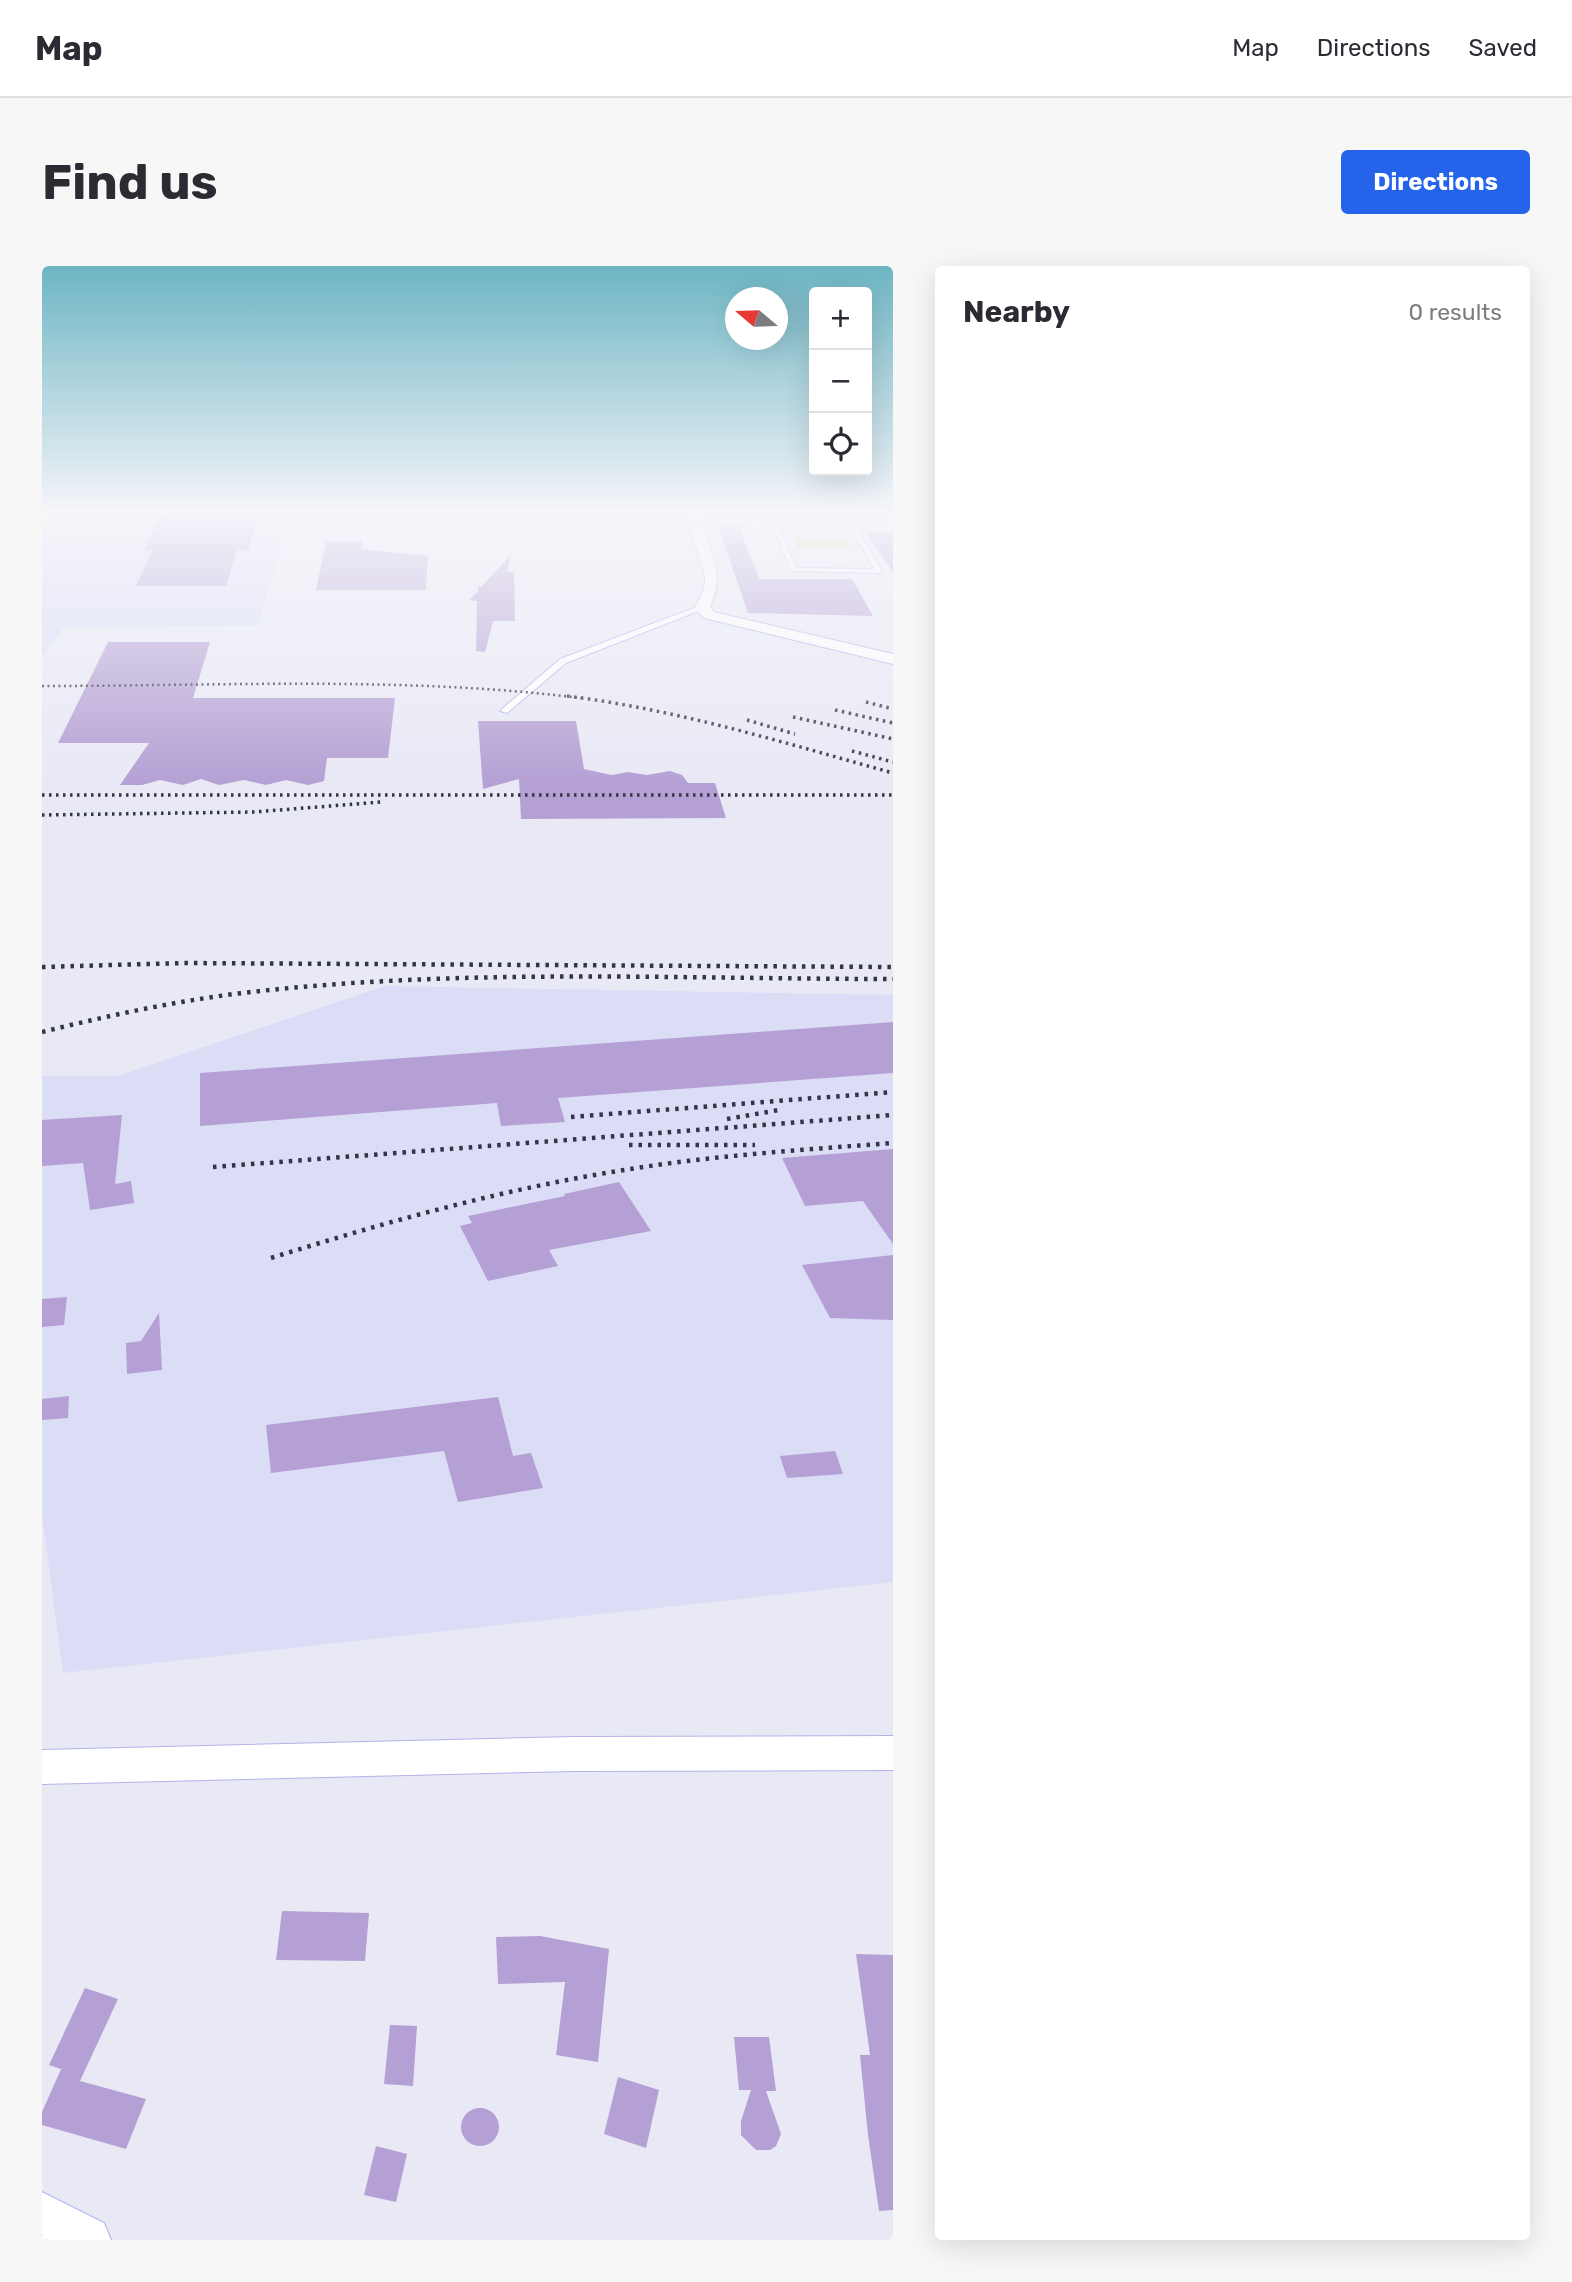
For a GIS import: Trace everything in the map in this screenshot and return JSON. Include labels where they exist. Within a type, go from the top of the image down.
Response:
[{"type":"street","points":[[705,601],[702,608],[709,615],[722,620],[893,659]]},
{"type":"street","points":[[42,1767],[419,1756],[726,1751],[893,1753]]},
{"type":"street","points":[[42,2216],[87,2240]]},
{"type":"lane","points":[[504,710],[563,661],[702,608]]},
{"type":"shaded area","points":[[42,601],[265,601],[258,626],[64,627],[42,656]]},
{"type":"shaded area","points":[[385,986],[893,995],[893,1582],[63,1673],[42,1515],[42,1076],[118,1076]]},
{"type":"building","points":[[477,601],[515,601],[515,621],[493,621],[485,652],[476,651]]},
{"type":"building","points":[[744,601],[865,601],[873,616],[748,613]]},
{"type":"building","points":[[108,642],[210,642],[193,698],[395,698],[388,758],[327,758],[324,781],[308,785],[286,780],[266,785],[244,780],[219,785],[201,779],[183,785],[160,780],[142,785],[120,785],[149,743],[58,743]]},
{"type":"building","points":[[478,721],[576,721],[584,769],[612,775],[628,772],[647,775],[670,771],[682,775],[688,783],[715,783],[726,818],[521,819],[519,779],[483,789]]},
{"type":"building","points":[[893,1022],[893,1073],[558,1098],[565,1122],[501,1126],[497,1103],[200,1126],[200,1073]]},
{"type":"building","points":[[122,1115],[115,1184],[131,1181],[134,1203],[90,1210],[83,1163],[42,1166],[42,1120]]},
{"type":"building","points":[[893,1149],[893,1244],[863,1201],[805,1206],[782,1158]]},
{"type":"building","points":[[619,1182],[651,1231],[549,1250],[558,1266],[488,1281],[460,1226],[472,1223],[468,1216]]},
{"type":"building","points":[[893,1255],[893,1320],[830,1318],[802,1265]]},
{"type":"building","points":[[67,1297],[64,1325],[42,1327],[42,1299]]},
{"type":"building","points":[[159,1313],[162,1370],[127,1374],[126,1343],[141,1341]]},
{"type":"building","points":[[69,1396],[68,1418],[42,1420],[42,1399]]},
{"type":"building","points":[[498,1397],[513,1456],[531,1453],[543,1488],[458,1502],[444,1451],[271,1473],[266,1425]]},
{"type":"building","points":[[835,1451],[843,1474],[787,1478],[780,1456]]},
{"type":"building","points":[[282,1911],[369,1913],[365,1961],[276,1960]]},
{"type":"building","points":[[540,1936],[609,1949],[598,2062],[556,2055],[565,1982],[498,1984],[496,1937]]},
{"type":"building","points":[[856,1954],[893,1955],[893,2210],[879,2211],[868,2135],[860,2055],[870,2055]]},
{"type":"building","points":[[85,1988],[118,1999],[80,2081],[146,2099],[126,2149],[42,2125],[42,2112],[61,2069],[49,2065]]},
{"type":"building","points":[[390,2025],[417,2026],[413,2086],[384,2084]]},
{"type":"building","points":[[734,2037],[769,2037],[776,2091],[766,2091],[781,2134],[776,2146],[770,2150],[756,2150],[741,2135],[741,2121],[751,2090],[739,2090]]},
{"type":"building","points":[[618,2077],[659,2090],[646,2148],[604,2134]]},
{"type":"building","points":[[480,2108],[493,2114],[499,2127],[493,2140],[480,2146],[467,2140],[461,2127],[467,2114]]},
{"type":"building","points":[[376,2146],[407,2154],[396,2202],[364,2195]]},
{"type":"railway","points":[[42,686],[379,685],[514,691],[581,698]]},
{"type":"railway","points":[[567,696],[581,698]]},
{"type":"railway","points":[[581,698],[691,719],[893,773]]},
{"type":"railway","points":[[866,702],[893,709]]},
{"type":"railway","points":[[835,710],[893,723]]},
{"type":"railway","points":[[793,717],[893,739]]},
{"type":"railway","points":[[747,720],[795,734]]},
{"type":"railway","points":[[852,751],[893,762]]},
{"type":"railway","points":[[42,795],[893,795]]},
{"type":"railway","points":[[42,815],[254,812],[381,802]]},
{"type":"railway","points":[[42,967],[183,963],[893,967]]},
{"type":"railway","points":[[42,1032],[198,999],[251,992],[411,980],[571,976],[893,979]]},
{"type":"railway","points":[[571,1117],[893,1092]]},
{"type":"railway","points":[[727,1119],[779,1110]]},
{"type":"railway","points":[[213,1167],[893,1115]]},
{"type":"railway","points":[[271,1258],[440,1209],[569,1180],[647,1166],[717,1158],[893,1143]]},
{"type":"railway","points":[[629,1145],[755,1145]]}]
